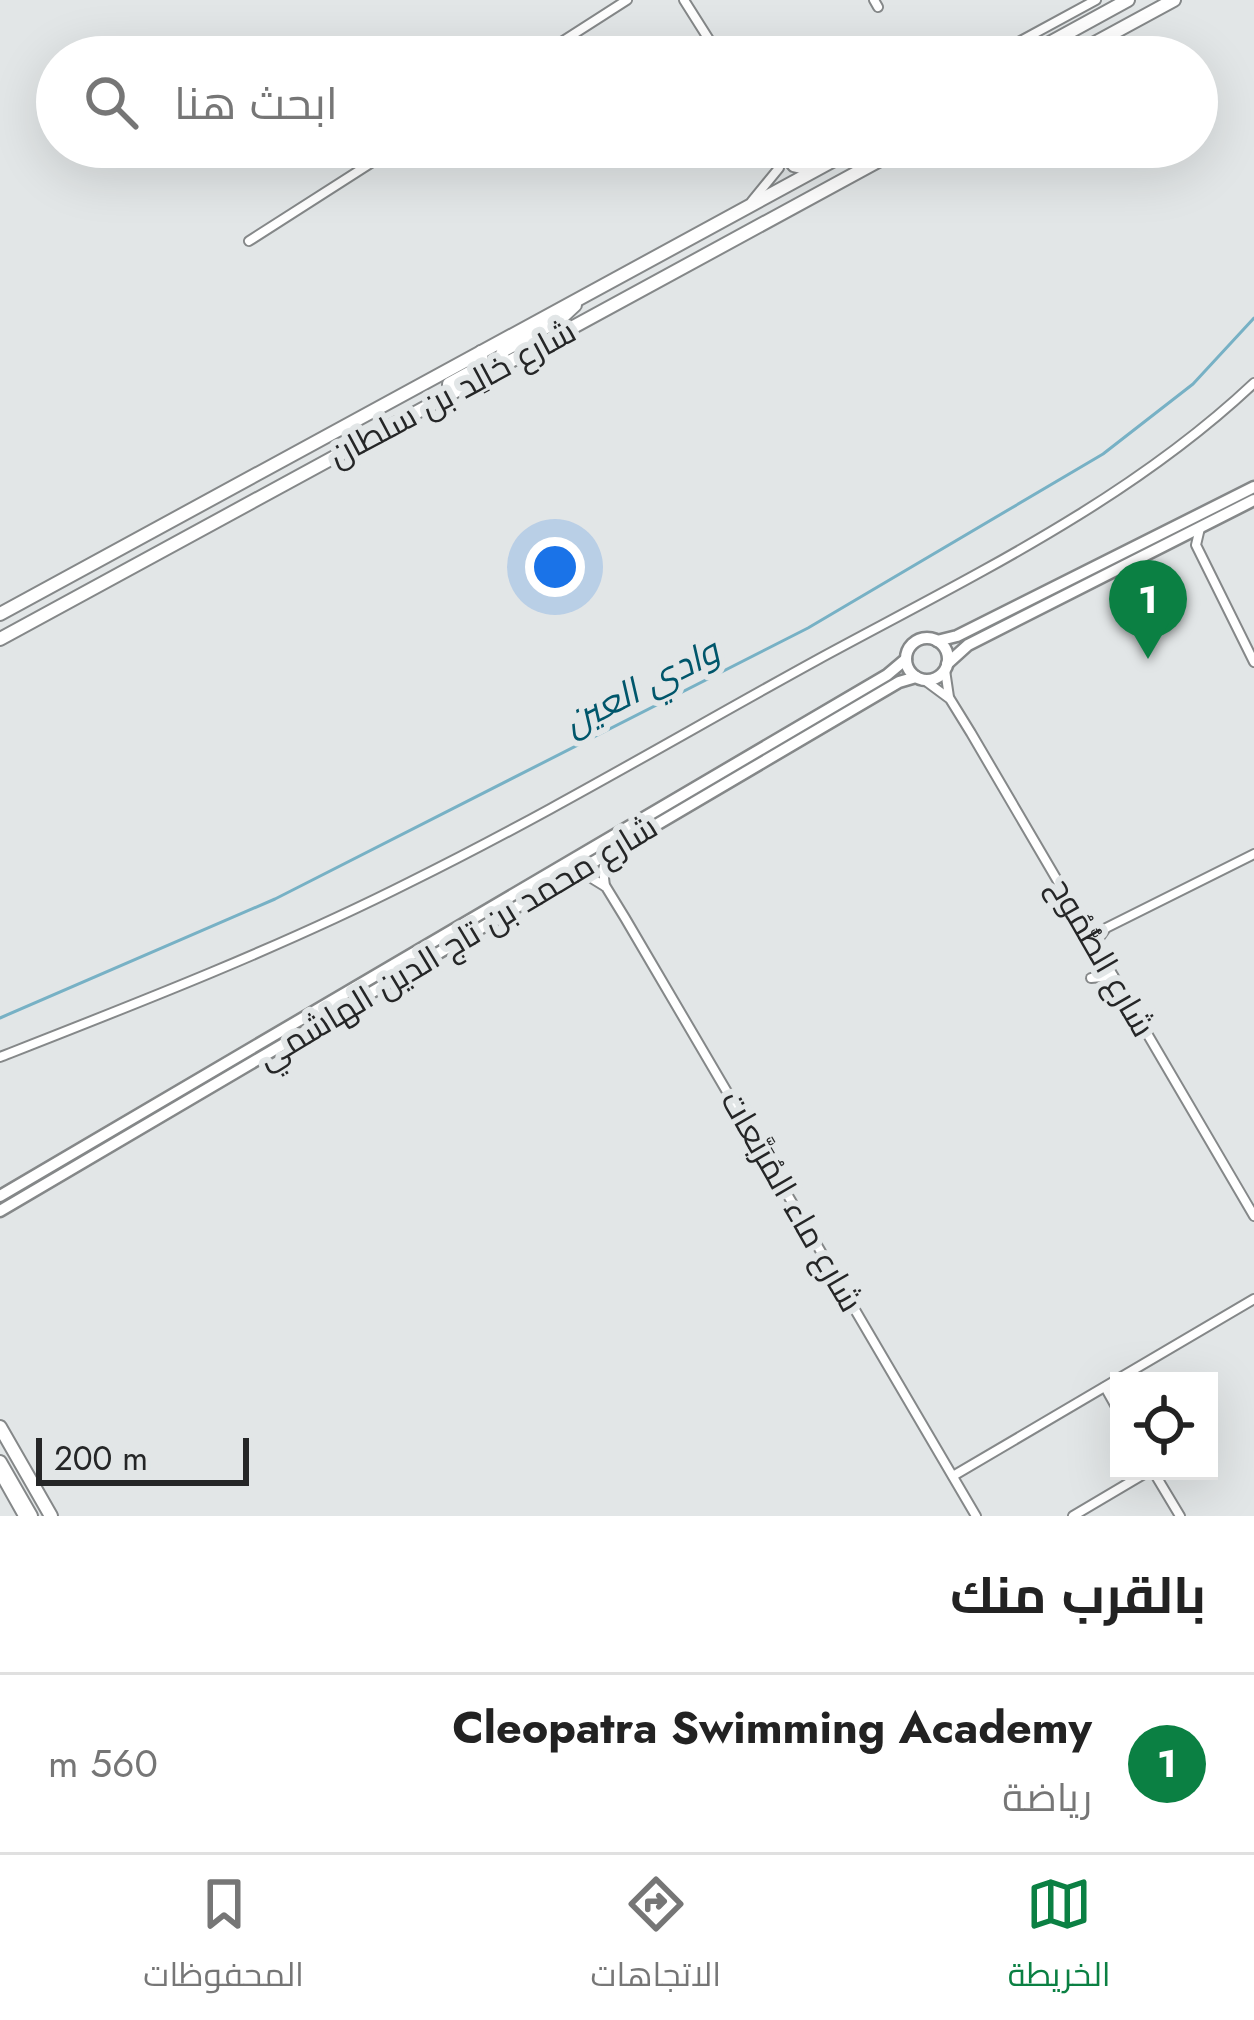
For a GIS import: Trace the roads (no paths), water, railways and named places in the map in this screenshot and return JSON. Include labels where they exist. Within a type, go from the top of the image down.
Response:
[{"type":"main road","points":[[1062,36],[1128,0]]},
{"type":"main road","points":[[1108,36],[1174,0]]},
{"type":"main road","name":"شارع خالِد بن سلطان","points":[[0,614],[820,168]]},
{"type":"main road","name":"شارع خالِد بن سلطان","points":[[0,639],[865,168]]},
{"type":"main road","points":[[504,364],[504,350],[559,320],[584,295]]},
{"type":"main road","points":[[401,420],[416,404],[482,366],[481,352]]},
{"type":"main road","points":[[0,1427],[51,1516]]},
{"type":"main road","points":[[0,1462],[27,1516]]},
{"type":"street","points":[[571,36],[627,0]]},
{"type":"street","points":[[684,0],[707,36]]},
{"type":"street","points":[[1062,0],[1070,14]]},
{"type":"street","points":[[1030,36],[1096,0]]},
{"type":"street","points":[[249,241],[364,168]]},
{"type":"street","points":[[744,209],[778,168]]},
{"type":"street","points":[[797,168],[813,172]]},
{"type":"street","points":[[0,1057],[255,954],[411,882],[1058,526],[1149,469],[1254,383]]},
{"type":"street","points":[[1254,487],[964,633],[918,639],[906,658],[920,678],[935,678],[968,644],[1254,500]]},
{"type":"street","points":[[1200,527],[1196,545],[1254,662]]},
{"type":"street","points":[[1178,539],[1196,545]]},
{"type":"street","points":[[937,640],[945,648],[946,667]]},
{"type":"street","name":"شارع محمد بن تاج الدين الهاشمي","points":[[0,1196],[891,673],[906,658]]},
{"type":"street","name":"شارع الطُّمُوح","points":[[946,667],[950,699],[1254,1216]]},
{"type":"street","name":"شارع الطُّمُوح","points":[[920,678],[950,699]]},
{"type":"street","name":"شارع محمد بن تاج الدين الهاشمي","points":[[0,1211],[898,682],[920,678]]},
{"type":"street","points":[[606,887],[607,853]]},
{"type":"street","points":[[1094,945],[1106,928],[1254,854]]},
{"type":"street","name":"شارع ماء المُرَبَّعات","points":[[578,871],[606,887],[976,1516]]},
{"type":"street","points":[[1082,925],[1106,928]]},
{"type":"street","points":[[1091,978],[1113,976]]},
{"type":"street","points":[[71,1170],[62,1165],[103,1136]]},
{"type":"street","points":[[953,1476],[1254,1299]]},
{"type":"street","points":[[1105,1387],[1110,1396]]},
{"type":"street","points":[[0,1475],[27,1516]]},
{"type":"street","points":[[1072,1516],[1135,1480]]},
{"type":"street","points":[[1157,1480],[1180,1516]]},
{"type":"waterway","name":"وادي العين","points":[[0,1018],[275,899],[808,628],[1103,454],[1193,384],[1254,318]]},
{"type":"place","name":"Cleopatra Swimming Academy","points":[[1148,659]]}]
